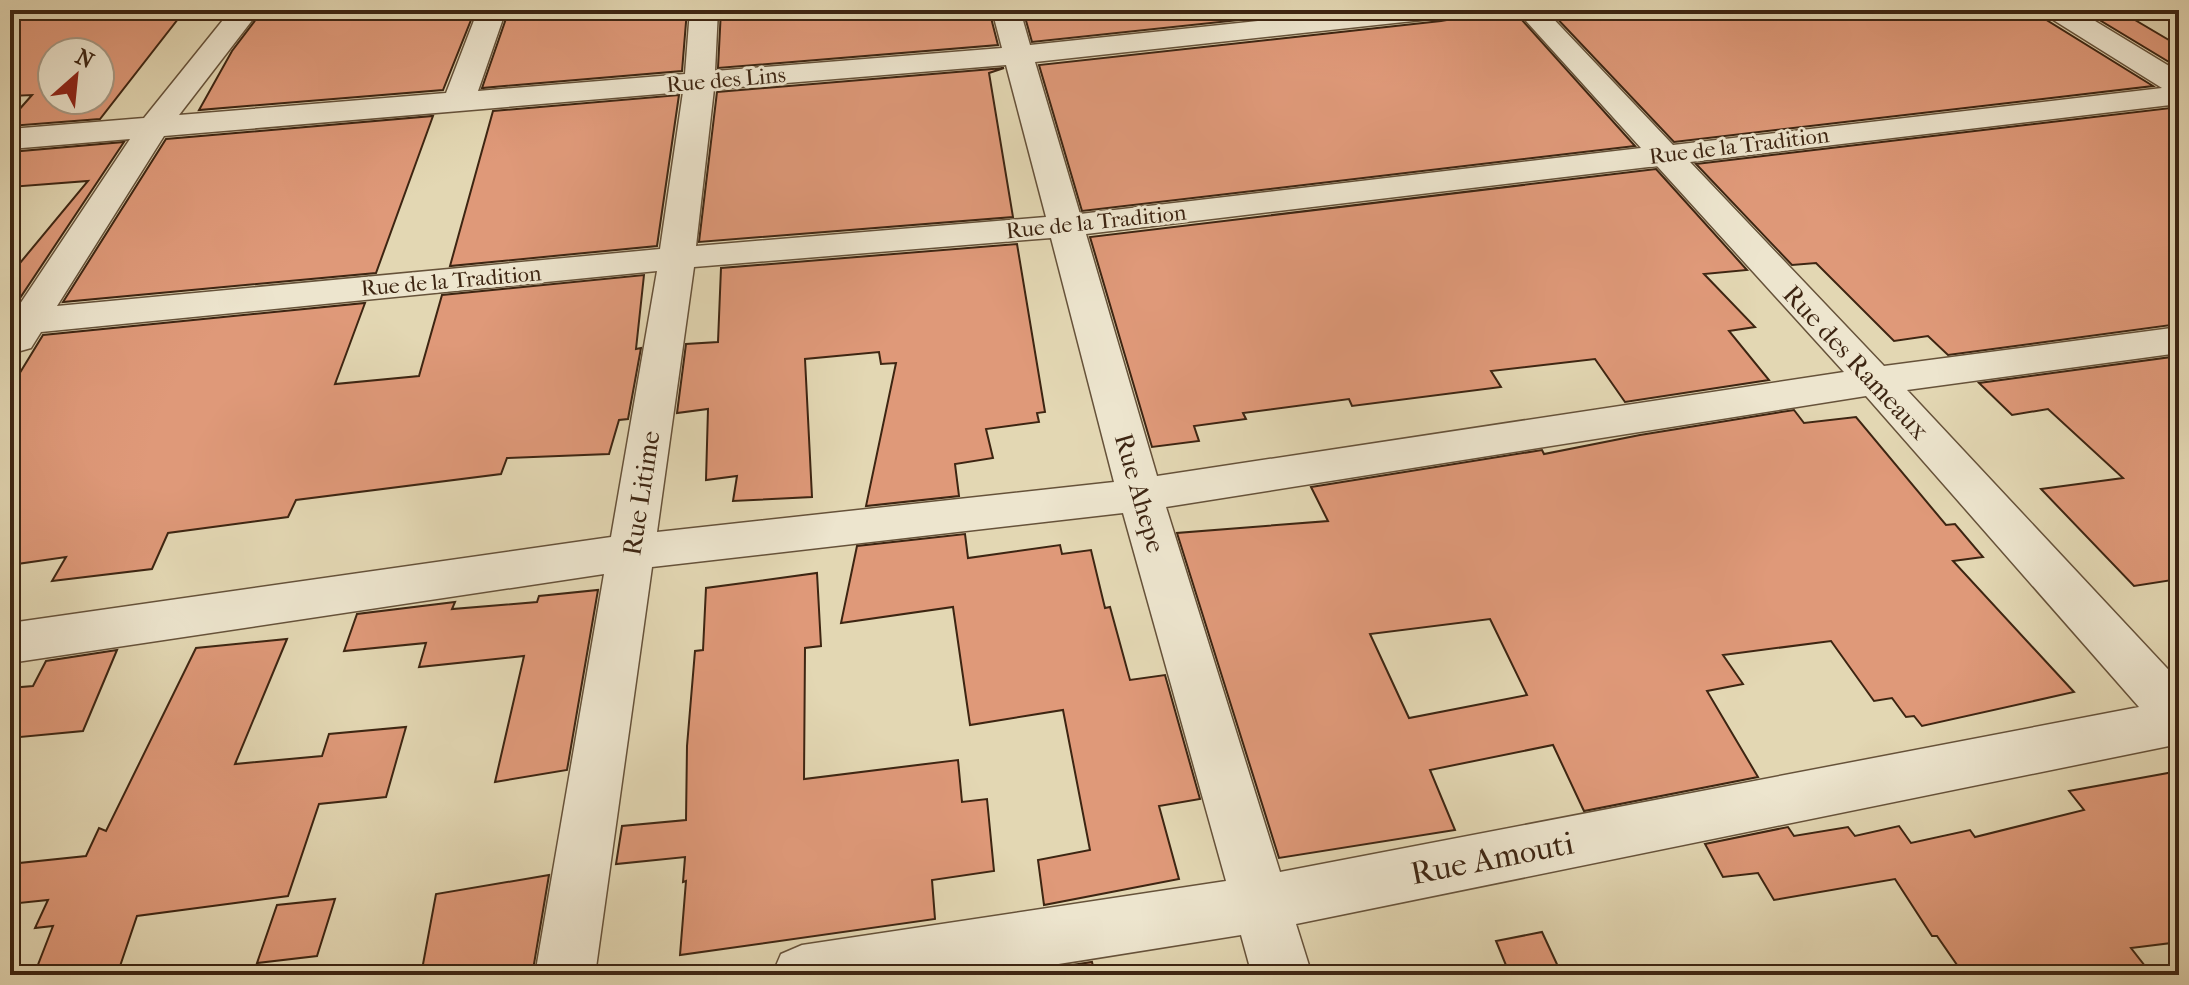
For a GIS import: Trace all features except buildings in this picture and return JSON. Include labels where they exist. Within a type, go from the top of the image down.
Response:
[{"type":"street","points":[[10,352],[19,322],[154,126],[246,10]]},
{"type":"street","points":[[459,101],[492,10]]},
{"type":"street","name":"Rue Litime","points":[[565,975],[677,258],[700,81],[704,10]]},
{"type":"street","name":"Rue Ahepe","points":[[1006,10],[1140,495],[1282,975]]},
{"type":"street","name":"Rue des Lins","points":[[10,139],[1019,55],[1441,10]]},
{"type":"street","name":"Rue des Rameaux","points":[[1530,10],[1875,381],[2179,719]]},
{"type":"street","points":[[2057,10],[2179,85]]},
{"type":"street","name":"Rue de la Tradition","points":[[19,322],[677,258],[1065,226],[2179,95]]},
{"type":"street","points":[[10,643],[632,552],[1140,495],[1875,381],[2179,340]]},
{"type":"street","name":"Rue Amouti","points":[[802,975],[1260,904],[2179,719]]}]
